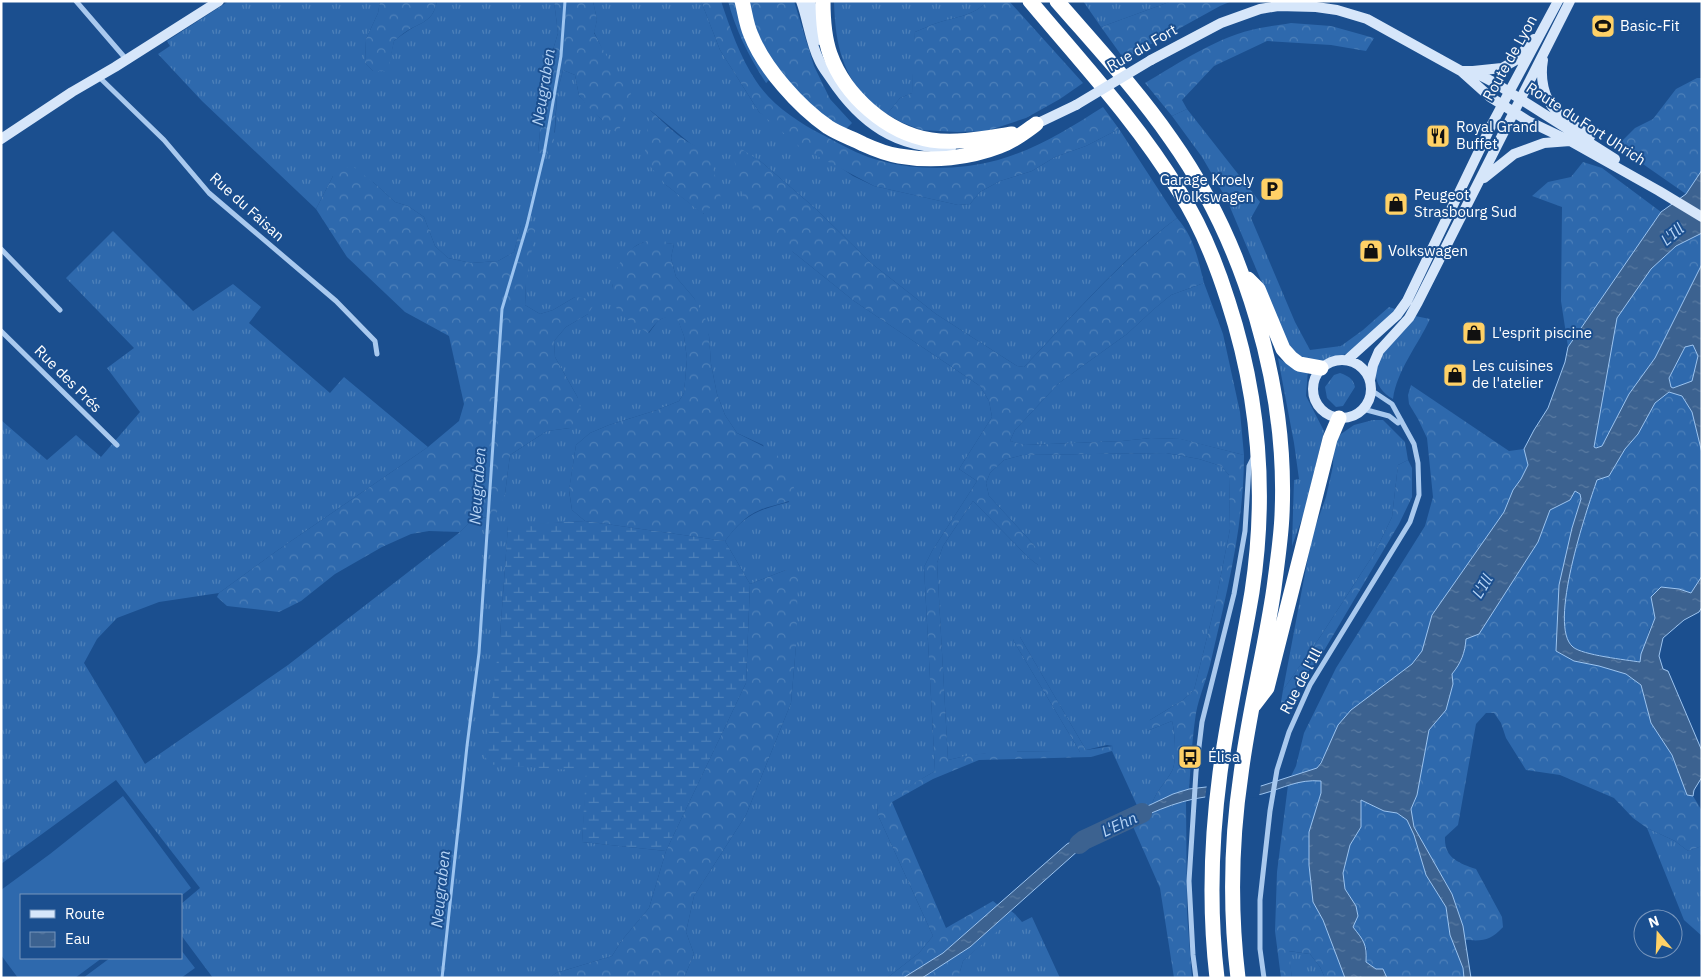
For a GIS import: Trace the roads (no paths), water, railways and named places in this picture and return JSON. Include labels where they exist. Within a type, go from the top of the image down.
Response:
[{"type":"highway","points":[[742,1],[750,33],[762,56],[788,92],[827,127],[843,136],[898,156],[945,159],[1001,146],[1019,137],[1036,124]]},
{"type":"highway","points":[[822,1],[823,25],[830,55],[846,84],[859,100],[882,119],[903,132],[932,140],[964,140],[1012,134]]},
{"type":"highway","points":[[1030,1],[1135,126],[1181,193],[1205,240],[1220,276],[1240,336],[1249,380],[1258,448],[1260,520],[1252,588],[1220,772],[1216,811],[1212,888],[1217,978]]},
{"type":"highway","points":[[1057,1],[1145,104],[1172,140],[1195,176],[1216,213],[1240,271],[1261,332],[1268,362],[1282,470],[1282,515],[1274,588],[1240,775],[1236,812],[1233,885],[1235,951],[1238,978]]},
{"type":"highway","points":[[1240,271],[1258,289],[1284,349],[1291,358],[1299,364],[1320,368]]},
{"type":"highway","points":[[1252,709],[1267,688],[1330,439],[1339,418]]},
{"type":"main road","points":[[1,139],[219,1]]},
{"type":"main road","name":"Rue du Fort","points":[[801,1],[819,60],[846,101],[872,123],[896,139],[917,146],[933,148],[977,145],[1012,134],[1076,104],[1151,60],[1221,23],[1260,9],[1278,6],[1316,7],[1367,18],[1467,71],[1495,83]]},
{"type":"main road","name":"Rue du Fort","points":[[810,1],[825,58],[846,101]]},
{"type":"main road","name":"Route de Lyon","points":[[1347,360],[1397,315],[1407,301],[1503,104],[1558,1]]},
{"type":"main road","name":"Route de Lyon","points":[[1371,385],[1373,364],[1378,351],[1408,318],[1570,1]]},
{"type":"main road","points":[[1467,71],[1502,68],[1516,60],[1550,18]]},
{"type":"main road","points":[[1544,54],[1541,70],[1543,89],[1555,110],[1583,130],[1609,155]]},
{"type":"main road","name":"Rue du Fort","points":[[1467,71],[1490,97]]},
{"type":"main road","name":"Route du Fort Uhrich","points":[[1495,83],[1609,155],[1659,191]]},
{"type":"main road","name":"Route du Fort Uhrich","points":[[1490,97],[1702,217]]},
{"type":"main road","points":[[1479,182],[1514,154],[1544,143],[1570,141]]},
{"type":"main road","points":[[1337,359],[1347,360],[1360,366],[1366,371],[1371,385],[1370,397],[1363,409],[1348,418],[1339,418],[1330,416],[1322,411],[1316,403],[1312,385],[1320,368],[1328,362],[1337,359]]},
{"type":"street","points":[[76,1],[126,60]]},
{"type":"street","name":"Rue du Faisan","points":[[98,76],[164,140],[209,193],[336,301],[375,341],[377,354]]},
{"type":"street","points":[[1,249],[60,310]]},
{"type":"street","name":"Rue des Prés","points":[[1,331],[117,445]]},
{"type":"street","name":"Rue de l'Ill","points":[[1264,978],[1260,949],[1260,900],[1270,811],[1277,770],[1289,732],[1310,685],[1410,522],[1419,496],[1418,463],[1414,444],[1392,404],[1371,385]]},
{"type":"street","points":[[1363,409],[1389,416],[1398,423],[1401,420]]},
{"type":"street","points":[[1196,978],[1189,881],[1196,772],[1202,722],[1234,594],[1245,531],[1249,466],[1258,448]]},
{"type":"water","name":"L'Ill","points":[[1702,170],[1702,233],[1676,246],[1651,269],[1617,318],[1594,447],[1602,446],[1629,394],[1655,358],[1702,264],[1702,453],[1692,412],[1682,396],[1669,392],[1655,403],[1638,434],[1625,449],[1609,476],[1597,480],[1571,566],[1564,616],[1566,635],[1573,647],[1595,655],[1640,662],[1641,654],[1655,618],[1651,597],[1661,587],[1679,589],[1691,593],[1702,576],[1702,607],[1699,612],[1684,620],[1663,638],[1659,656],[1663,669],[1668,671],[1702,751],[1702,777],[1694,790],[1693,796],[1687,795],[1672,755],[1651,723],[1641,685],[1626,674],[1574,661],[1556,651],[1559,585],[1572,528],[1581,499],[1580,494],[1575,491],[1570,500],[1550,510],[1538,542],[1479,634],[1466,639],[1462,658],[1452,674],[1453,684],[1446,710],[1429,730],[1417,795],[1411,809],[1414,827],[1452,894],[1463,926],[1471,978],[1464,978],[1463,968],[1450,935],[1446,907],[1426,875],[1414,835],[1407,820],[1397,813],[1384,811],[1361,800],[1361,827],[1350,845],[1343,873],[1345,889],[1356,906],[1358,916],[1353,927],[1364,943],[1366,962],[1376,969],[1383,969],[1387,978],[1345,978],[1323,920],[1313,902],[1309,865],[1309,832],[1321,793],[1321,781],[1305,781],[1270,792],[1241,797],[1205,797],[1194,799],[1161,809],[1119,828],[1116,821],[1173,794],[1189,789],[1261,786],[1317,768],[1338,725],[1351,710],[1412,664],[1422,651],[1432,615],[1504,512],[1513,490],[1528,465],[1524,449],[1548,408],[1565,362],[1568,347],[1661,212],[1686,194]],"holes":[[[1693,345],[1698,356],[1692,381],[1673,388],[1671,387],[1669,378],[1685,347]]]},
{"type":"water","points":[[1099,827],[1103,835],[1080,849],[970,947],[922,978],[903,978],[943,953],[1067,844]]},
{"type":"waterway","name":"Neugraben","points":[[442,978],[479,653],[502,309],[527,225],[544,154],[561,56],[565,1]]},
{"type":"waterway","name":"L'Ehn","points":[[1079,844],[1142,813]]},
{"type":"place","name":"Basic-Fit","points":[[1603,26]]},
{"type":"place","name":"Royal Grand Buffet","points":[[1438,136]]},
{"type":"place","name":"Garage Kroely Volkswagen","points":[[1272,189]]},
{"type":"place","name":"Peugeot Strasbourg Sud","points":[[1396,204]]},
{"type":"place","name":"Volkswagen","points":[[1371,251]]},
{"type":"place","name":"L'esprit piscine","points":[[1474,333]]},
{"type":"place","name":"Les cuisines de l'atelier","points":[[1455,375]]},
{"type":"place","name":"Élisa","points":[[1190,757]]}]
